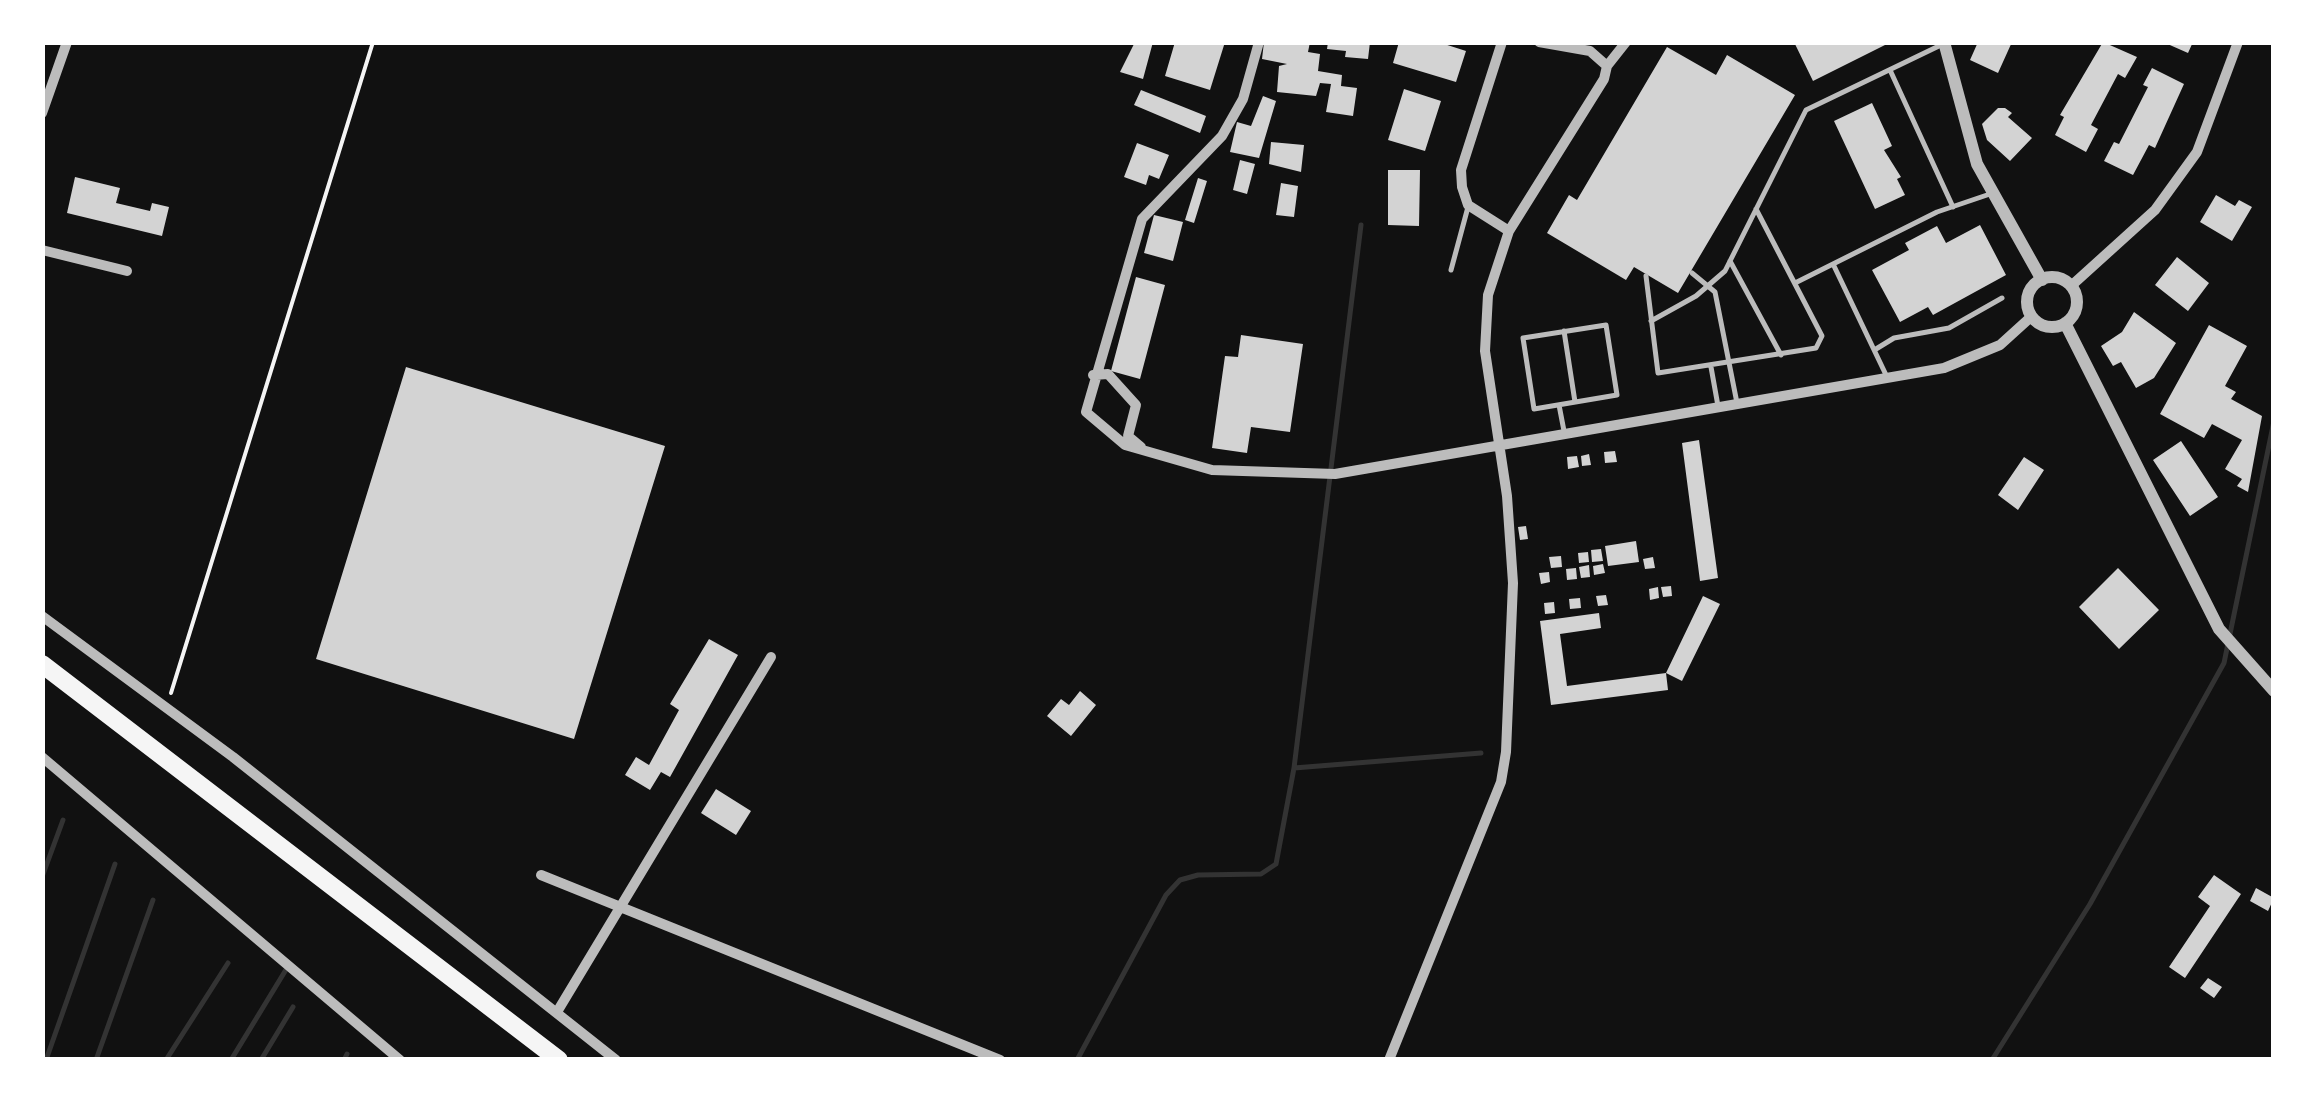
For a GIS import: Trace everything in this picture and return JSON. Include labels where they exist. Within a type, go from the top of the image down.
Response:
[{"type":"main road","points":[[42,664],[559,1060]]},
{"type":"street","points":[[42,113],[67,42]]},
{"type":"street","points":[[1259,42],[1243,99],[1222,136],[1142,219],[1093,375],[1086,412],[1125,445],[1212,470],[1335,474],[1966,361],[2000,345],[2032,316]]},
{"type":"street","points":[[1502,42],[1461,170],[1468,204],[1509,231]]},
{"type":"street","points":[[1539,42],[1590,51],[1606,66]]},
{"type":"street","points":[[1389,1060],[1501,782],[1513,582],[1508,496],[1486,350],[1494,269],[1509,231],[1604,80],[1606,66],[1626,42]]},
{"type":"street","points":[[2071,286],[2155,210],[2196,152],[2238,42]]},
{"type":"street","points":[[1944,43],[1964,125],[1990,194],[2042,280]]},
{"type":"street","points":[[42,250],[127,271]]},
{"type":"street","points":[[2057,278],[2071,286],[2077,306],[2065,324],[2043,326],[2032,316],[2028,300],[2042,280],[2057,278]]},
{"type":"street","points":[[2065,324],[2219,629],[2274,691]]},
{"type":"street","points":[[1093,375],[1108,374],[1136,404],[1128,436],[1146,451]]},
{"type":"street","points":[[42,616],[166,707],[616,1060]]},
{"type":"street","points":[[557,1012],[771,656]]},
{"type":"street","points":[[42,757],[400,1060]]},
{"type":"street","points":[[541,875],[1000,1060]]},
{"type":"lane","points":[[1650,322],[1709,285],[1730,261],[1806,110],[1944,43]]},
{"type":"lane","points":[[1890,70],[1953,206]]},
{"type":"lane","points":[[1795,283],[1937,212],[1990,194]]},
{"type":"lane","points":[[1452,270],[1468,204]]},
{"type":"lane","points":[[1646,276],[1658,373],[1816,348],[1822,340],[1756,209]]},
{"type":"lane","points":[[1730,261],[1780,355]]},
{"type":"lane","points":[[1834,266],[1887,378]]},
{"type":"lane","points":[[1692,272],[1715,292],[1737,403]]},
{"type":"lane","points":[[1876,348],[1894,338],[1949,328],[2002,298]]},
{"type":"lane","points":[[1606,325],[1617,395],[1576,402],[1534,409],[1522,338],[1606,325]]},
{"type":"lane","points":[[1564,332],[1576,402]]},
{"type":"lane","points":[[1712,367],[1718,406]]},
{"type":"lane","points":[[1559,405],[1564,433]]},
{"type":"path","points":[[166,707],[373,42]]},
{"type":"building","points":[[1135,42],[1153,42],[1143,79],[1120,72]]},
{"type":"building","points":[[1175,42],[1225,42],[1210,90],[1165,76]]},
{"type":"building","points":[[1264,42],[1310,42],[1308,52],[1320,54],[1318,71],[1342,75],[1341,86],[1357,88],[1353,116],[1326,112],[1331,84],[1320,83],[1316,96],[1277,92],[1279,66],[1287,64],[1262,59]]},
{"type":"building","points":[[1328,42],[1370,42],[1368,59],[1345,57],[1346,51],[1327,49]]},
{"type":"building","points":[[1399,42],[1438,42],[1466,51],[1456,82],[1393,63]]},
{"type":"building","points":[[1794,42],[1891,42],[1813,81]]},
{"type":"building","points":[[1978,42],[2012,42],[1998,73],[1970,60]]},
{"type":"building","points":[[2103,42],[2137,57],[2125,78],[2118,74],[2091,125],[2098,129],[2086,152],[2055,135],[2064,117],[2060,115]]},
{"type":"building","points":[[2163,42],[2193,42],[2188,53]]},
{"type":"building","points":[[1667,47],[1716,75],[1727,55],[1795,95],[1678,293],[1634,267],[1626,280],[1547,233],[1569,195],[1577,200]]},
{"type":"building","points":[[2152,68],[2184,84],[2155,148],[2149,145],[2133,175],[2104,161],[2114,142],[2119,144],[2148,87],[2143,85]]},
{"type":"building","points":[[1404,89],[1441,101],[1425,151],[1388,140]]},
{"type":"building","points":[[1141,90],[1206,116],[1200,133],[1134,105]]},
{"type":"building","points":[[1263,96],[1276,101],[1259,158],[1230,152],[1237,122],[1251,126]]},
{"type":"building","points":[[1872,103],[1892,146],[1884,150],[1901,177],[1897,179],[1905,195],[1875,209],[1834,121]]},
{"type":"building","points":[[1998,108],[2012,113],[2008,117],[2032,138],[2010,161],[1987,140],[1982,124]]},
{"type":"building","points":[[1271,142],[1304,145],[1301,172],[1269,164]]},
{"type":"building","points":[[1137,143],[1169,155],[1159,179],[1149,175],[1146,185],[1124,177]]},
{"type":"building","points":[[1240,160],[1255,164],[1247,194],[1233,190]]},
{"type":"building","points":[[1388,170],[1420,170],[1419,226],[1388,225]]},
{"type":"building","points":[[75,177],[120,188],[116,203],[150,211],[152,203],[169,207],[162,236],[67,213]]},
{"type":"building","points":[[1198,178],[1207,181],[1194,223],[1185,220]]},
{"type":"building","points":[[1281,183],[1298,186],[1294,217],[1276,215]]},
{"type":"building","points":[[2216,195],[2235,206],[2239,200],[2252,207],[2232,241],[2200,222]]},
{"type":"building","points":[[1154,215],[1183,222],[1173,261],[1144,253]]},
{"type":"building","points":[[1980,225],[2006,275],[1933,315],[1928,307],[1900,322],[1872,270],[1909,250],[1905,243],[1937,226],[1946,243]]},
{"type":"building","points":[[2177,257],[2209,283],[2188,311],[2155,285]]},
{"type":"building","points":[[1136,277],[1165,285],[1140,379],[1111,371]]},
{"type":"building","points":[[2134,312],[2176,343],[2154,378],[2136,388],[2121,362],[2113,366],[2101,346],[2122,332]]},
{"type":"building","points":[[2209,325],[2247,346],[2225,386],[2236,392],[2231,399],[2262,416],[2248,492],[2237,486],[2242,479],[2225,469],[2242,440],[2212,424],[2204,438],[2160,414]]},
{"type":"building","points":[[1241,335],[1303,344],[1290,432],[1251,427],[1247,453],[1212,448],[1225,356],[1238,357]]},
{"type":"building","points":[[406,367],[665,446],[574,739],[316,659]]},
{"type":"building","points":[[1699,440],[1718,578],[1700,581],[1682,443]]},
{"type":"building","points":[[2181,441],[2218,497],[2190,516],[2153,460]]},
{"type":"building","points":[[1615,451],[1617,462],[1605,463],[1604,452]]},
{"type":"building","points":[[1589,454],[1591,465],[1582,466],[1581,456]]},
{"type":"building","points":[[1577,456],[1579,467],[1568,469],[1567,457]]},
{"type":"building","points":[[2024,457],[2044,470],[2018,510],[1998,495]]},
{"type":"building","points":[[1526,526],[1528,539],[1520,540],[1518,527]]},
{"type":"building","points":[[1636,541],[1639,562],[1608,566],[1605,546]]},
{"type":"building","points":[[1601,549],[1603,561],[1592,562],[1591,550]]},
{"type":"building","points":[[1588,552],[1589,562],[1579,563],[1578,553]]},
{"type":"building","points":[[1561,556],[1562,567],[1551,568],[1549,557]]},
{"type":"building","points":[[1653,557],[1655,568],[1645,569],[1643,559]]},
{"type":"building","points":[[1603,564],[1605,573],[1594,575],[1593,566]]},
{"type":"building","points":[[1589,565],[1590,577],[1581,578],[1579,567]]},
{"type":"building","points":[[1576,568],[1577,579],[1567,580],[1566,569]]},
{"type":"building","points":[[2118,568],[2159,610],[2119,649],[2079,607]]},
{"type":"building","points":[[1549,572],[1550,582],[1541,584],[1539,573]]},
{"type":"building","points":[[1671,586],[1672,596],[1663,597],[1661,587]]},
{"type":"building","points":[[1658,587],[1659,598],[1650,600],[1649,589]]},
{"type":"building","points":[[1606,595],[1608,605],[1598,606],[1596,596]]},
{"type":"building","points":[[1703,596],[1720,604],[1682,681],[1666,673]]},
{"type":"building","points":[[1580,598],[1581,608],[1570,609],[1569,599]]},
{"type":"building","points":[[1554,602],[1555,613],[1545,614],[1544,603]]},
{"type":"building","points":[[1599,613],[1601,628],[1560,634],[1567,686],[1666,673],[1668,690],[1551,705],[1540,621]]},
{"type":"building","points":[[709,639],[738,655],[670,777],[661,772],[650,790],[625,775],[636,757],[649,765],[679,710],[670,704]]},
{"type":"building","points":[[1080,691],[1096,705],[1071,736],[1047,716],[1061,699],[1069,705]]},
{"type":"building","points":[[716,789],[751,811],[736,835],[701,813]]},
{"type":"building","points":[[2214,875],[2241,894],[2185,978],[2169,967],[2210,906],[2198,897]]},
{"type":"building","points":[[2256,888],[2274,898],[2268,911],[2250,901]]},
{"type":"building","points":[[2208,978],[2222,987],[2214,998],[2200,988]]},
{"type":"waterway","points":[[1294,768],[1361,225]]},
{"type":"waterway","points":[[1992,1060],[2090,904],[2224,663],[2274,421]]},
{"type":"waterway","points":[[1077,1060],[1166,895],[1180,880],[1198,875],[1261,874],[1276,864],[1294,768],[1481,753]]},
{"type":"waterway","points":[[42,877],[63,820]]},
{"type":"waterway","points":[[46,1060],[115,864]]},
{"type":"waterway","points":[[96,1060],[153,900]]},
{"type":"waterway","points":[[166,1060],[228,963]]},
{"type":"waterway","points":[[231,1060],[287,968]]},
{"type":"waterway","points":[[261,1060],[293,1007]]},
{"type":"waterway","points":[[344,1060],[347,1054]]}]
